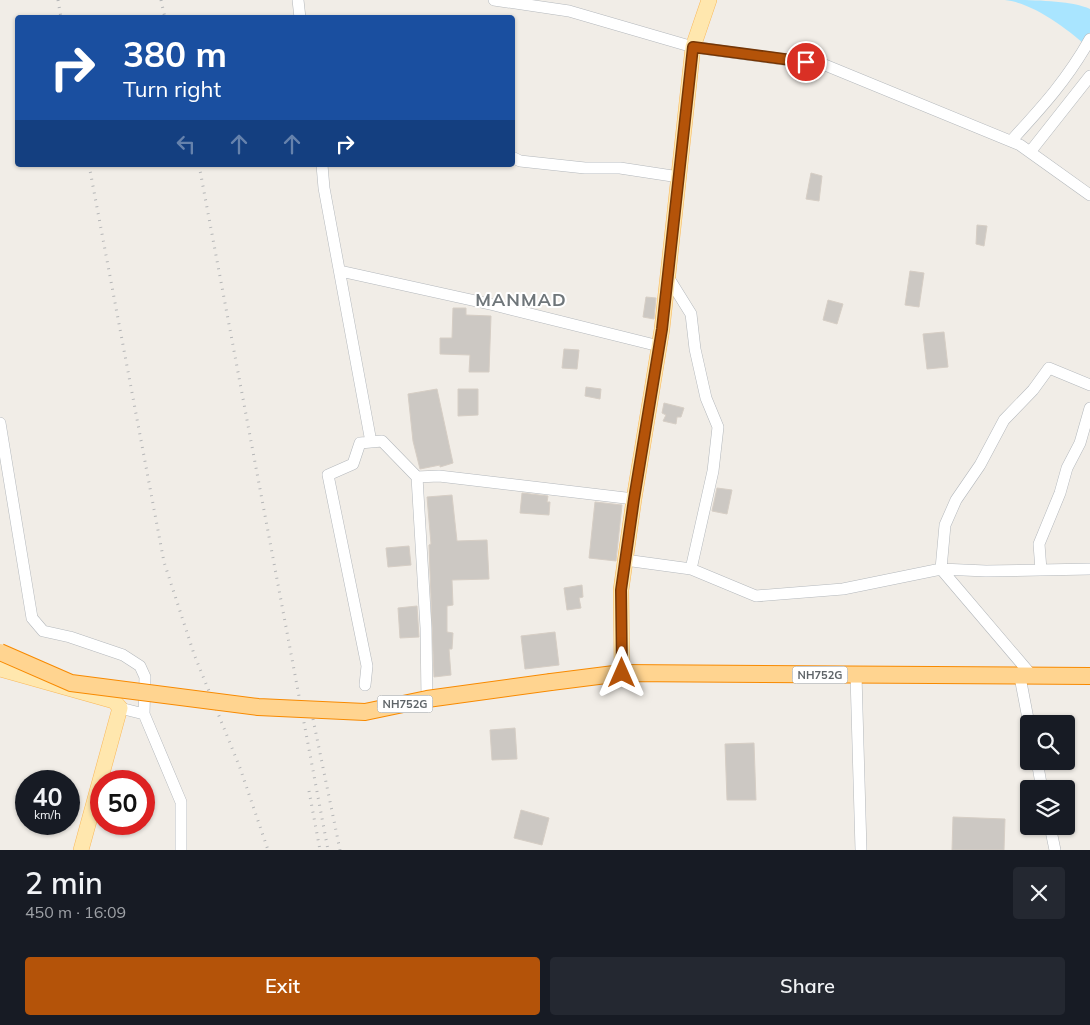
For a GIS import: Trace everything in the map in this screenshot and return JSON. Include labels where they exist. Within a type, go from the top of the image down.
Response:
[{"type":"highway","name":"NH752G","points":[[0,652],[71,683],[258,707],[365,712],[427,699],[622,673],[1090,676]]},
{"type":"main road","points":[[622,673],[621,590],[659,346],[693,47],[709,0]]},
{"type":"main road","points":[[0,669],[114,701],[120,708],[80,850]]},
{"type":"street","points":[[298,0],[300,15]]},
{"type":"street","points":[[494,0],[569,11],[693,47],[825,65],[1010,141],[1030,152],[1090,195]]},
{"type":"street","points":[[1010,141],[1053,96],[1077,63],[1090,39]]},
{"type":"street","points":[[1030,152],[1089,77]]},
{"type":"street","points":[[515,158],[585,168],[620,168],[679,177]]},
{"type":"street","points":[[322,167],[324,188],[371,442]]},
{"type":"street","points":[[340,271],[494,305],[659,346]]},
{"type":"street","points":[[668,277],[691,314],[695,349],[706,398],[718,427],[713,471],[691,569]]},
{"type":"street","points":[[1028,715],[1026,677],[941,569],[945,525],[956,500],[980,465],[1004,420],[1033,390],[1049,368],[1090,385]]},
{"type":"street","points":[[1041,570],[1040,544],[1060,493],[1067,468],[1080,443],[1090,408]]},
{"type":"street","points":[[0,423],[32,618],[43,631],[70,637],[123,655],[140,666],[145,677],[144,714],[181,802],[181,850]]},
{"type":"street","points":[[365,685],[367,666],[328,475],[353,464],[360,443],[382,441],[417,477],[426,628],[427,699]]},
{"type":"street","points":[[417,477],[439,476],[634,499]]},
{"type":"street","points":[[625,560],[691,569],[756,596],[843,589],[941,569],[986,571],[1090,569]]},
{"type":"street","points":[[856,675],[862,850]]},
{"type":"street","points":[[120,708],[144,714]]},
{"type":"street","points":[[1052,835],[1055,850]]},
{"type":"water","points":[[1005,0],[1061,2],[1090,9],[1090,49],[1050,18],[1028,6]]},
{"type":"building","points":[[811,173],[822,176],[819,201],[806,199]]},
{"type":"building","points":[[977,225],[987,226],[984,246],[976,244]]},
{"type":"building","points":[[910,271],[924,273],[919,307],[905,305]]},
{"type":"building","points":[[646,297],[656,298],[654,319],[643,317]]},
{"type":"building","points":[[828,300],[843,304],[837,324],[823,320]]},
{"type":"building","points":[[453,308],[466,308],[466,315],[491,316],[489,372],[469,372],[470,355],[440,354],[440,338],[452,338]]},
{"type":"building","points":[[944,332],[948,367],[927,369],[923,334]]},
{"type":"building","points":[[564,349],[579,350],[577,369],[562,368]]},
{"type":"building","points":[[586,387],[601,389],[600,399],[585,396]]},
{"type":"building","points":[[437,389],[453,463],[440,467],[440,465],[420,469],[413,441],[408,394]]},
{"type":"building","points":[[458,389],[478,389],[478,415],[458,416]]},
{"type":"building","points":[[664,403],[684,408],[681,417],[677,417],[676,424],[663,421],[666,415],[662,413]]},
{"type":"building","points":[[717,488],[732,490],[727,514],[712,511]]},
{"type":"building","points":[[522,493],[548,496],[547,502],[550,502],[549,515],[520,513]]},
{"type":"building","points":[[452,495],[457,541],[487,540],[489,579],[452,580],[453,605],[447,606],[447,632],[453,633],[452,649],[449,649],[451,675],[434,677],[429,545],[431,544],[427,497]]},
{"type":"building","points":[[595,502],[622,505],[616,561],[589,558]]},
{"type":"building","points":[[409,546],[411,565],[388,567],[386,548]]},
{"type":"building","points":[[582,585],[583,597],[579,598],[581,608],[567,610],[564,588]]},
{"type":"building","points":[[417,606],[419,637],[400,638],[398,608]]},
{"type":"building","points":[[555,632],[559,665],[525,669],[521,636]]},
{"type":"building","points":[[515,728],[517,759],[492,760],[490,730]]},
{"type":"building","points":[[754,743],[756,800],[727,800],[725,744]]},
{"type":"building","points":[[521,810],[549,818],[542,845],[514,838]]},
{"type":"building","points":[[953,817],[1005,819],[1004,850],[952,850]]},
{"type":"railway","points":[[58,0],[60,15]]},
{"type":"railway","points":[[161,0],[164,15]]},
{"type":"railway","points":[[89,167],[164,562],[194,654],[240,768],[268,850]]},
{"type":"railway","points":[[199,167],[328,850]]},
{"type":"railway","points":[[313,719],[340,850]]},
{"type":"railway","points":[[309,791],[320,850]]},
{"type":"district","name":"MANMAD","points":[[521,299]]},
{"type":"route","points":[[622,673],[621,590],[662,329],[693,47],[806,62]]}]
